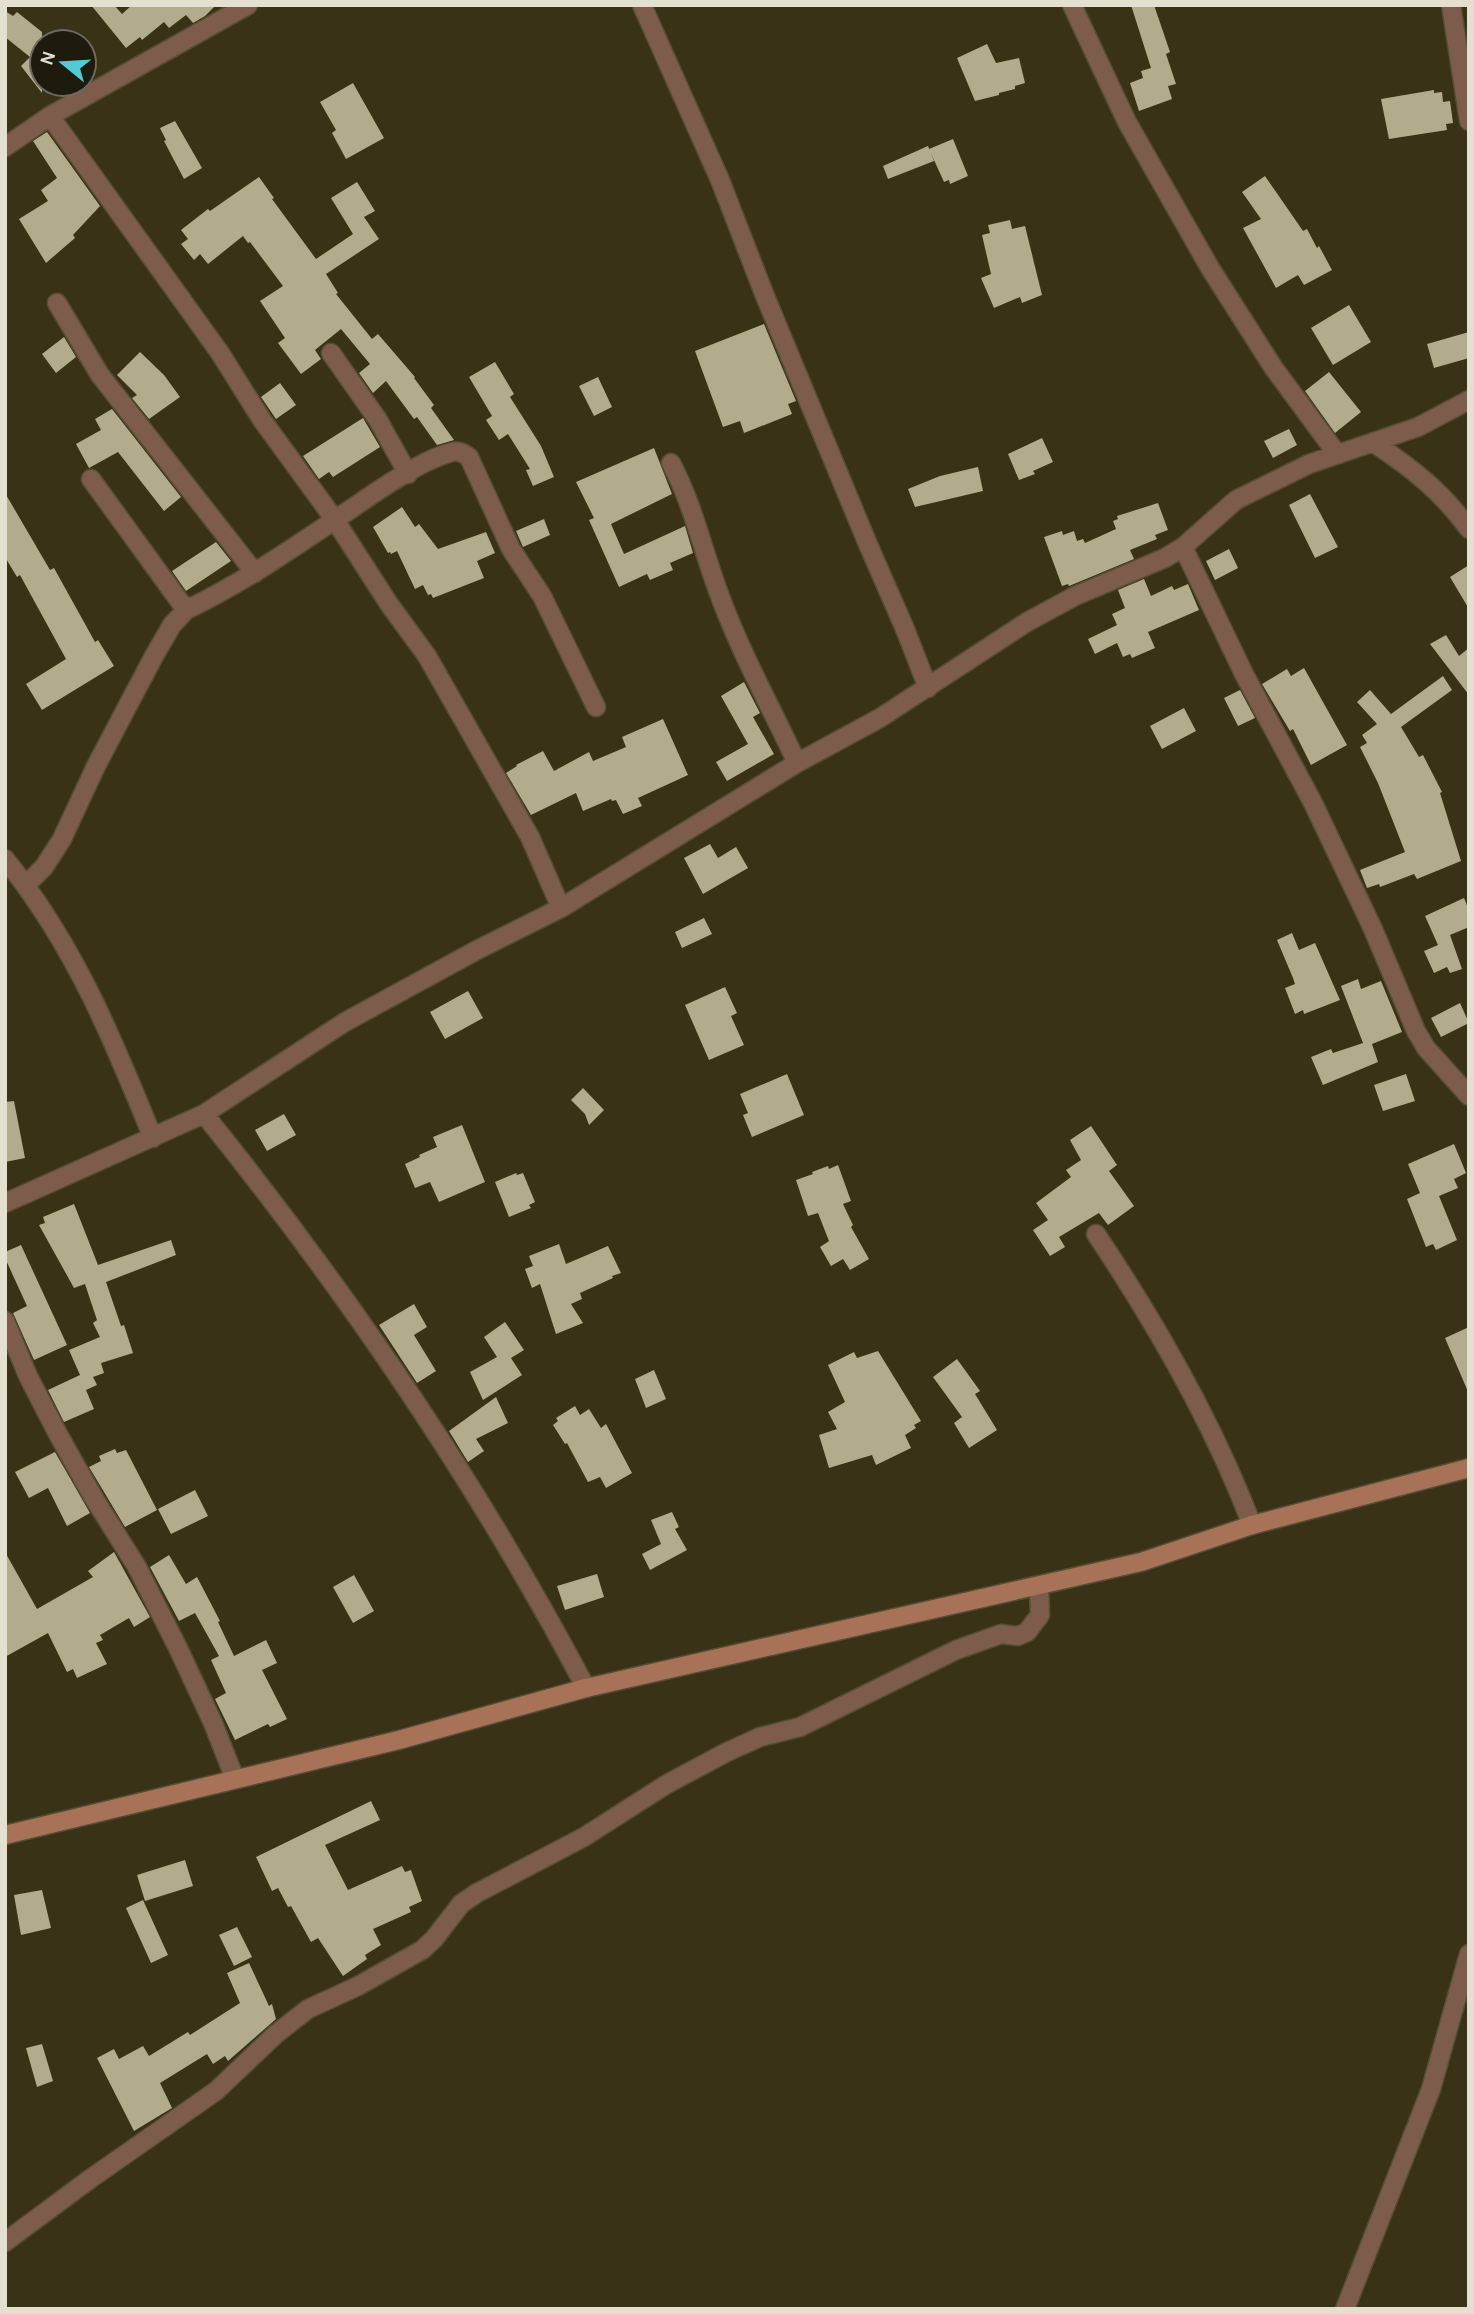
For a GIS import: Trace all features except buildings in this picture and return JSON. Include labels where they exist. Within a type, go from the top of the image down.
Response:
[{"type":"main road","points":[[5,1835],[399,1740],[586,1688],[1141,1562],[1252,1525],[1469,1468]]},
{"type":"street","points":[[5,147],[50,116],[248,5]]},
{"type":"street","points":[[642,5],[720,180],[765,296],[928,688]]},
{"type":"street","points":[[1072,5],[1127,121],[1204,257],[1273,367],[1336,454]]},
{"type":"street","points":[[1451,5],[1469,121]]},
{"type":"street","points":[[50,116],[207,335],[262,420],[335,520],[438,674],[530,837],[561,908]]},
{"type":"street","points":[[57,303],[100,375],[255,573]]},
{"type":"street","points":[[331,353],[378,420],[408,474]]},
{"type":"street","points":[[5,1203],[204,1114],[345,1022],[561,908],[797,763],[838,742],[928,688],[1027,622],[1076,596],[1165,558],[1183,547],[1236,500],[1309,464],[1418,427],[1469,400]]},
{"type":"street","points":[[1374,443],[1431,484],[1469,529]]},
{"type":"street","points":[[26,885],[44,867],[62,839],[96,766],[148,667],[172,625],[186,610],[255,573],[408,474],[452,452],[462,452],[469,457],[511,549],[542,597],[596,707]]},
{"type":"street","points":[[671,463],[685,490],[716,586],[740,646],[797,763]]},
{"type":"street","points":[[91,479],[186,610]]},
{"type":"street","points":[[1183,547],[1244,674],[1313,803],[1373,929],[1416,1031],[1426,1048],[1469,1096]]},
{"type":"street","points":[[5,859],[26,885],[73,958],[101,1014],[153,1138]]},
{"type":"street","points":[[204,1114],[276,1203],[429,1421],[513,1556],[586,1688]]},
{"type":"street","points":[[1096,1234],[1142,1303],[1183,1379],[1228,1467],[1252,1525]]},
{"type":"street","points":[[5,1321],[28,1376],[59,1436],[137,1567],[178,1648],[213,1723],[235,1779]]},
{"type":"street","points":[[5,2242],[90,2179],[206,2100],[276,2034],[308,2009],[358,1986],[422,1950],[434,1939],[451,1915],[494,1882],[584,1837],[667,1784],[727,1752],[760,1737],[800,1727],[956,1650],[1001,1634],[1018,1636],[1027,1632],[1040,1615],[1040,1587]]},
{"type":"street","points":[[1345,2309],[1431,2089],[1469,1954]]}]
